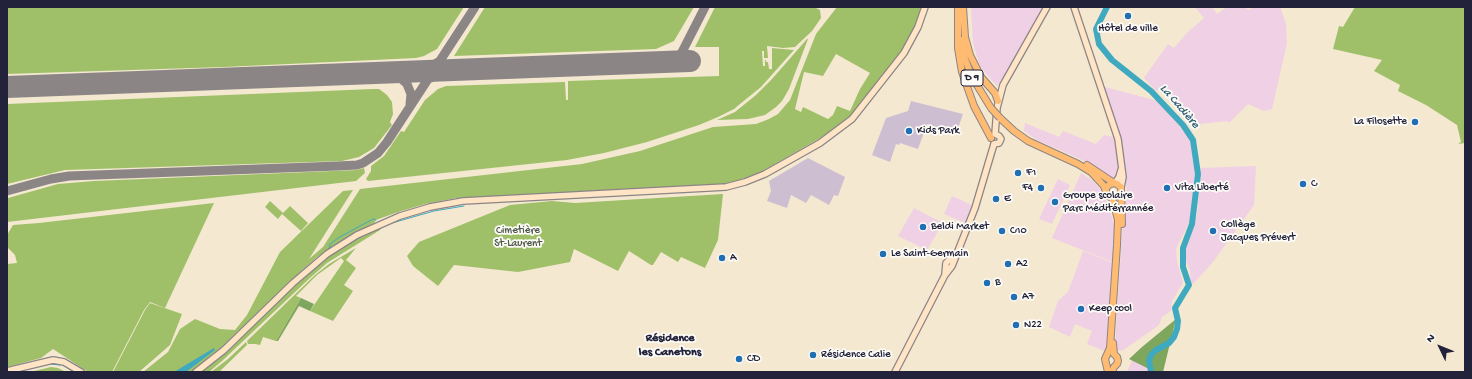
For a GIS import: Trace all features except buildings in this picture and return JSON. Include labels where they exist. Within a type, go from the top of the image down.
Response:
[{"type":"main road","points":[[960,7],[965,37],[970,55],[981,76],[994,92],[998,101]]},
{"type":"main road","points":[[960,7],[958,48],[962,72],[971,98],[993,136]]},
{"type":"main road","name":"D 9","points":[[960,7],[961,43],[972,77],[1000,118],[1028,141],[1078,164],[1091,172],[1101,182],[1106,192]]},
{"type":"main road","points":[[994,92],[1002,87]]},
{"type":"main road","name":"D 9","points":[[1053,153],[1091,167],[1114,183]]},
{"type":"main road","points":[[1111,354],[1110,348],[1118,220],[1112,198],[1106,192],[1108,186],[1114,183],[1121,187],[1122,190],[1122,226],[1113,347],[1111,354],[1104,361],[1110,369],[1117,364],[1118,360],[1117,357],[1111,354]]},
{"type":"main road","points":[[1112,198],[1115,199],[1121,195]]},
{"type":"street","points":[[196,372],[224,350],[293,283],[327,254],[361,233],[400,216],[430,207],[463,201],[726,187],[749,181],[765,174],[820,143],[852,119],[904,53],[918,27],[925,7]]},
{"type":"street","points":[[994,108],[998,101],[1002,87],[1047,7]]},
{"type":"street","points":[[1074,7],[1112,117],[1118,139],[1124,177],[1121,187]]},
{"type":"street","points":[[896,372],[949,265],[958,250],[975,208],[994,144],[991,142],[993,136],[994,92]]},
{"type":"street","points":[[993,136],[998,135],[1001,139],[999,143],[994,144]]},
{"type":"street","points":[[1114,183],[1120,177],[1121,172],[1120,152]]},
{"type":"street","points":[[7,371],[53,360],[64,362],[80,372]]},
{"type":"shaded area","points":[[971,7],[1044,7],[1010,67],[997,86],[980,67],[973,43]]},
{"type":"shaded area","points":[[1195,7],[1212,7],[1217,14],[1227,7],[1243,7],[1249,10],[1254,7],[1280,7],[1286,24],[1287,43],[1272,109],[1264,111],[1248,104],[1229,123],[1227,121],[1192,125],[1161,88],[1156,91],[1144,78],[1168,44],[1174,48],[1187,33],[1204,18]]},
{"type":"shaded area","points":[[1101,86],[1158,101],[1192,141],[1196,175],[1192,217],[1176,249],[1177,261],[1183,283],[1172,301],[1171,311],[1162,317],[1159,325],[1122,351],[1116,350],[1115,345],[1123,217],[1122,200],[1127,191],[1118,143],[1118,174],[1115,178],[1112,178],[1089,163],[1037,140],[1024,131],[1025,123],[1059,137],[1063,131],[1096,144],[1104,135],[1118,138]]},
{"type":"shaded area","points":[[911,101],[963,114],[956,134],[927,124],[918,149],[900,143],[899,145],[896,144],[890,162],[872,155],[886,118],[908,111]]},
{"type":"shaded area","points":[[808,158],[845,177],[838,196],[834,195],[829,205],[811,195],[806,203],[791,195],[787,208],[767,201],[771,191],[769,181]]},
{"type":"shaded area","name":"Collège Jacques Prévert","points":[[1256,166],[1254,205],[1213,262],[1193,284],[1191,282],[1190,270],[1184,253],[1197,215],[1201,168]]},
{"type":"shaded area","points":[[1081,173],[1093,181],[1101,190],[1106,200],[1116,230],[1113,262],[1052,238]]},
{"type":"shaded area","name":"Groupe scolaire Parc Méditérrannée","points":[[1058,179],[1070,185],[1052,224],[1039,219]]},
{"type":"shaded area","points":[[952,196],[972,205],[965,223],[944,214]]},
{"type":"shaded area","points":[[914,208],[941,222],[937,233],[927,250],[898,236]]},
{"type":"shaded area","points":[[1083,251],[1113,263],[1107,352],[1087,344],[1092,331],[1075,324],[1070,337],[1049,327],[1058,301],[1068,292]]},
{"type":"shaded area","points":[[1133,358],[1146,367],[1148,372],[1127,372]]},
{"type":"green space","points":[[7,7],[464,7],[437,49],[424,56],[416,58],[224,67],[7,74]]},
{"type":"green space","points":[[485,7],[694,7],[674,41],[656,49],[454,56]]},
{"type":"green space","points":[[715,7],[814,7],[820,10],[821,18],[812,31],[795,47],[783,48],[767,46],[768,58],[764,58],[764,51],[762,51],[763,66],[765,66],[766,60],[766,62],[768,62],[769,69],[772,69],[772,48],[794,50],[761,87],[734,109],[699,125],[647,142],[604,153],[567,160],[368,181],[366,179],[371,171],[371,166],[384,156],[401,131],[404,132],[425,100],[438,89],[446,86],[565,82],[566,100],[568,100],[568,81],[719,76],[719,47],[695,47]]},
{"type":"green space","points":[[837,7],[922,7],[914,29],[905,46],[853,113],[822,137],[761,172],[737,181],[716,186],[456,198],[425,204],[398,212],[376,220],[374,223],[351,235],[317,257],[221,348],[191,372],[143,372],[168,352],[180,329],[195,319],[220,329],[235,330],[247,315],[280,252],[343,191],[353,190],[309,259],[323,247],[360,189],[582,164],[640,151],[713,127],[756,124],[769,119],[778,114],[790,100],[816,34]],"holes":[[[836,54],[870,73],[860,89],[850,111],[837,106],[833,115],[828,119],[803,107],[801,112],[795,109],[804,72],[823,76]]]},
{"type":"green space","points":[[1355,7],[1465,7],[1465,143],[1458,144],[1461,142],[1457,125],[1426,105],[1398,91],[1400,85],[1374,71],[1382,60],[1333,49],[1339,26],[1343,27]]},
{"type":"green space","points":[[807,39],[789,89],[782,101],[776,107],[765,115],[748,119],[717,120],[735,112],[756,95]]},
{"type":"green space","points":[[379,89],[387,95],[392,102],[393,114],[390,122],[392,125],[374,148],[359,157],[342,161],[65,170],[7,184],[7,104]]},
{"type":"green space","points":[[364,168],[365,173],[356,181],[7,222],[8,198],[58,184],[94,181],[357,170]]},
{"type":"green space","name":"Cimetière St-Laurent","points":[[723,194],[718,240],[705,268],[681,257],[678,262],[661,252],[653,265],[651,265],[629,251],[618,271],[574,249],[570,262],[518,272],[454,265],[438,286],[413,266],[407,256],[419,242],[510,205],[552,201],[575,203]]},
{"type":"green space","points":[[270,201],[283,213],[290,206],[308,223],[301,231],[282,214],[278,219],[265,207]]},
{"type":"green space","points":[[214,203],[165,308],[150,302],[144,310],[112,372],[88,372],[53,349],[41,358],[7,367],[7,264],[17,263],[15,255],[7,247],[7,235],[13,225]]},
{"type":"green space","points":[[379,226],[381,229],[380,230],[327,263],[209,372],[199,372],[302,278],[330,255],[361,235]]},
{"type":"green space","points":[[356,248],[346,260],[356,268],[344,285],[353,291],[333,321],[310,311],[344,261],[341,258],[317,275],[296,296],[301,298],[276,341],[263,337],[260,345],[248,344],[247,341],[315,275],[329,264]]},
{"type":"green space","points":[[301,298],[314,304],[310,311],[299,306],[278,341],[276,341]]},
{"type":"green space","points":[[150,303],[182,314],[170,345],[139,372],[113,372],[145,310]]},
{"type":"green space","points":[[1176,319],[1163,372],[1148,372],[1149,369],[1129,359],[1142,347]]},
{"type":"green space","points":[[246,342],[247,345],[219,372],[211,372],[228,359]]},
{"type":"green space","points":[[51,367],[58,368],[66,372],[30,372]]},
{"type":"water","points":[[214,348],[215,350],[186,372],[174,372]]},
{"type":"waterway","name":"La Cadière","points":[[1107,7],[1096,29],[1099,44],[1112,60],[1151,91],[1183,125],[1193,140],[1198,174],[1192,224],[1183,248],[1183,267],[1189,285],[1175,308],[1178,321],[1174,337],[1169,343],[1156,350],[1151,355],[1149,361],[1151,372]]},
{"type":"waterway","points":[[385,225],[434,211],[464,206]]},
{"type":"waterway","points":[[329,249],[330,244],[338,238],[373,219],[376,220]]},
{"type":"waterway","points":[[49,364],[60,365]]},
{"type":"waterway","points":[[66,367],[74,372]]},
{"type":"waterway","points":[[17,372],[26,369]]},
{"type":"taxiway","points":[[7,191],[51,179],[69,176],[338,166],[357,165],[363,163],[378,153],[387,142],[475,7]]},
{"type":"taxiway","points":[[660,63],[670,61],[681,54],[705,7]]},
{"type":"taxiway","points":[[413,72],[428,68],[438,62]]},
{"type":"taxiway","points":[[431,78],[441,72],[449,71]]},
{"type":"taxiway","points":[[386,73],[398,76],[407,84],[411,94],[410,105]]},
{"type":"runway","points":[[7,87],[690,61]]},
{"type":"place","name":"Hôtel de ville","points":[[1128,16]]},
{"type":"place","name":"La Filosette","points":[[1415,122]]},
{"type":"place","name":"Kids Park","points":[[909,131]]},
{"type":"place","name":"F1","points":[[1018,173]]},
{"type":"place","name":"C","points":[[1303,184]]},
{"type":"place","name":"F4","points":[[1041,188]]},
{"type":"place","name":"Vita Liberté","points":[[1167,188]]},
{"type":"place","name":"E","points":[[996,199]]},
{"type":"place","name":"Groupe scolaire Parc Méditérrannée","points":[[1055,202]]},
{"type":"place","name":"Beldi Market","points":[[923,227]]},
{"type":"place","name":"C10","points":[[1002,231]]},
{"type":"place","name":"Collège Jacques Prévert","points":[[1213,231]]},
{"type":"place","name":"Le Saint-Germain","points":[[883,254]]},
{"type":"place","name":"A","points":[[722,258]]},
{"type":"place","name":"A2","points":[[1008,264]]},
{"type":"place","name":"B","points":[[987,283]]},
{"type":"place","name":"A7","points":[[1014,297]]},
{"type":"place","name":"Keep cool","points":[[1081,309]]},
{"type":"place","name":"N22","points":[[1016,325]]},
{"type":"place","name":"Résidence Calie","points":[[813,355]]},
{"type":"place","name":"CD","points":[[739,359]]},
{"type":"district","name":"Résidence les Canetons","points":[[670,346]]}]
